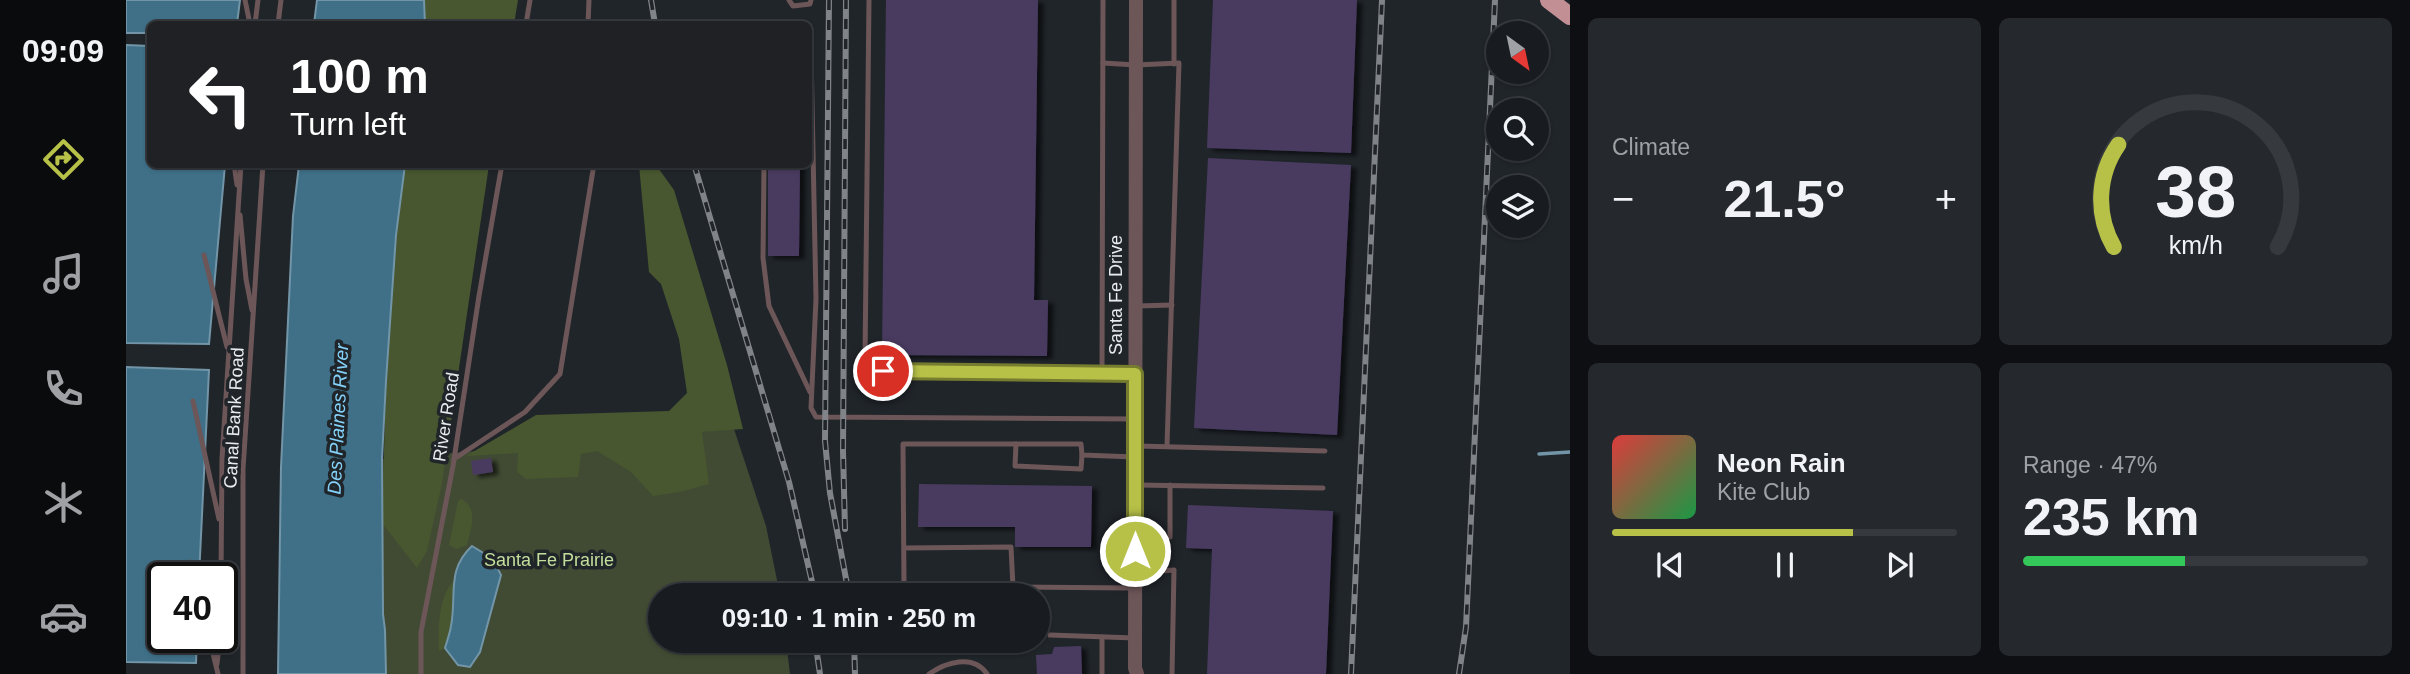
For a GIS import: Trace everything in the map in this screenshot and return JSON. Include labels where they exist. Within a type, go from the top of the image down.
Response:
[{"type":"highway","points":[[1549,0],[1570,16]]},
{"type":"street","name":"Santa Fe Drive","points":[[1136,0],[1137,674]]},
{"type":"lane","points":[[245,0],[249,21]]},
{"type":"lane","points":[[255,21],[258,0]]},
{"type":"lane","points":[[278,21],[281,0]]},
{"type":"lane","points":[[526,21],[530,0]]},
{"type":"lane","points":[[588,21],[589,0]]},
{"type":"lane","points":[[789,0],[793,6],[810,4],[811,0]]},
{"type":"lane","points":[[869,0],[865,358],[872,366],[883,371],[1135,374]]},
{"type":"lane","points":[[1102,374],[1103,0]]},
{"type":"lane","points":[[1174,0],[1174,64]]},
{"type":"lane","points":[[1103,63],[1179,63],[1167,446]]},
{"type":"lane","points":[[812,101],[816,299],[811,408],[816,417],[1135,419]]},
{"type":"lane","points":[[235,168],[246,279],[253,316]]},
{"type":"lane","points":[[221,562],[222,459],[241,168]]},
{"type":"lane","name":"Canal Bank Road","points":[[243,674],[243,469],[263,168]]},
{"type":"lane","name":"River Road","points":[[421,674],[421,632],[454,459],[501,168]]},
{"type":"lane","points":[[454,459],[525,412],[560,374],[593,168]]},
{"type":"lane","points":[[764,168],[763,258],[769,306],[811,395]]},
{"type":"lane","points":[[204,255],[229,354]]},
{"type":"lane","points":[[1135,306],[1172,305]]},
{"type":"lane","points":[[193,401],[221,529]]},
{"type":"lane","points":[[904,583],[903,444],[1016,444],[1081,444],[1081,468],[1015,466],[1016,444]]},
{"type":"lane","points":[[1082,455],[1167,446],[1325,451]]},
{"type":"lane","points":[[1135,485],[1323,488]]},
{"type":"lane","points":[[1170,485],[1170,537]]},
{"type":"lane","points":[[904,548],[1011,547],[1013,583]]},
{"type":"lane","points":[[1135,573],[1174,570],[1172,674]]},
{"type":"lane","points":[[1050,587],[1135,588]]},
{"type":"lane","points":[[1050,635],[1135,638]]},
{"type":"lane","points":[[1102,637],[1102,674]]},
{"type":"lane","points":[[213,653],[217,672]]},
{"type":"lane","points":[[217,672],[219,653]]},
{"type":"lane","points":[[929,674],[942,665],[963,661],[983,668],[987,674]]},
{"type":"green space","points":[[424,0],[518,0],[514,21],[425,21]]},
{"type":"green space","points":[[405,168],[489,168],[442,483],[427,551],[417,568],[382,523],[386,381],[396,235]]},
{"type":"green space","points":[[639,168],[658,168],[674,190],[727,365],[743,429],[702,432],[709,484],[653,496],[631,472],[597,451],[581,454],[578,477],[526,479],[517,472],[518,453],[466,456],[536,415],[669,411],[687,393],[679,339],[661,284],[649,272]]},
{"type":"green space","name":"Santa Fe Prairie","points":[[734,429],[766,526],[778,583],[648,583],[648,653],[787,653],[790,674],[386,674],[382,459]]},
{"type":"green space","points":[[461,499],[470,508],[472,519],[467,545],[457,549],[449,545],[458,501]]},
{"type":"green space","points":[[454,580],[451,626],[445,648],[439,651],[442,604]]},
{"type":"water","points":[[126,0],[240,0],[237,21],[147,21],[147,33],[126,33]]},
{"type":"water","points":[[317,0],[424,0],[425,21],[314,21]]},
{"type":"water","points":[[126,45],[147,46],[147,168],[225,168],[209,344],[126,343]]},
{"type":"water","name":"Des Plaines River","points":[[299,168],[405,168],[396,235],[382,459],[386,674],[278,674],[281,467],[293,216]]},
{"type":"water","points":[[126,367],[209,370],[200,562],[147,562],[147,653],[196,653],[196,663],[126,662]]},
{"type":"water","points":[[472,546],[493,559],[501,575],[480,652],[470,667],[458,665],[445,648],[453,615],[456,574],[464,555]]},
{"type":"building","points":[[886,0],[1038,0],[1034,300],[1048,300],[1047,356],[882,355]]},
{"type":"building","points":[[1213,0],[1357,0],[1351,153],[1207,148]]},
{"type":"building","points":[[1208,158],[1351,165],[1337,435],[1194,428]]},
{"type":"building","points":[[768,168],[800,168],[799,256],[768,256]]},
{"type":"building","points":[[491,458],[493,472],[473,475],[471,461]]},
{"type":"building","points":[[919,484],[1092,486],[1091,547],[1015,547],[1015,527],[918,527]]},
{"type":"building","points":[[1188,505],[1333,511],[1326,674],[1207,674],[1212,549],[1186,548]]},
{"type":"building","points":[[1081,646],[1082,674],[1037,674],[1036,655],[1052,654],[1054,647]]},
{"type":"waterway","points":[[1539,454],[1570,452]]},
{"type":"railway","points":[[651,0],[654,21]]},
{"type":"railway","points":[[829,0],[825,441],[830,493],[847,583]]},
{"type":"railway","points":[[845,529],[843,451],[846,0]]},
{"type":"railway","points":[[1351,674],[1382,0]]},
{"type":"railway","points":[[1459,674],[1466,627],[1495,0]]},
{"type":"railway","points":[[695,168],[789,482],[812,583]]},
{"type":"railway","points":[[817,653],[820,674]]},
{"type":"railway","points":[[854,653],[855,674]]},
{"type":"route","points":[[883,371],[1135,374],[1135,551]]}]
